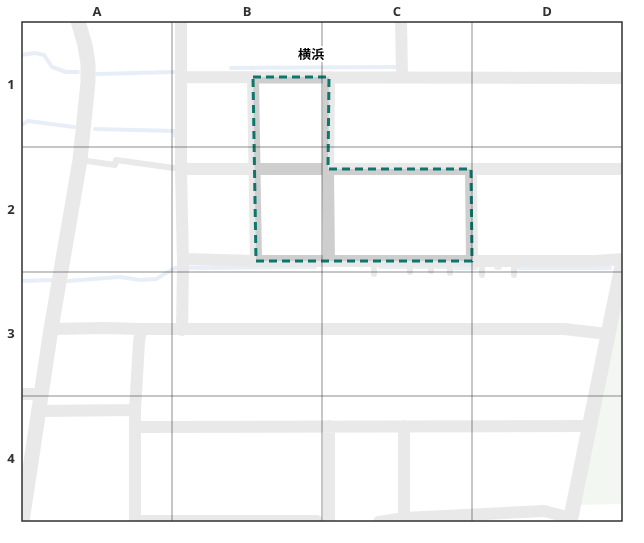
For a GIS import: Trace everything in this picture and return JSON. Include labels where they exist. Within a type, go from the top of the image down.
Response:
[{"type":"street","points":[[22,522],[40,411],[51,329],[80,160],[88,82],[88,64],[85,45],[78,21]]},
{"type":"street","points":[[181,21],[181,169],[183,265],[182,330]]},
{"type":"street","points":[[401,21],[402,77]]},
{"type":"street","points":[[181,77],[623,78]]},
{"type":"street","points":[[253,77],[256,261]]},
{"type":"street","points":[[329,77],[329,261]]},
{"type":"street","points":[[181,169],[623,169]]},
{"type":"street","points":[[470,169],[477,261]]},
{"type":"street","points":[[183,265],[256,261],[374,261],[410,266],[431,266],[450,261],[623,260],[572,521],[544,511],[404,518],[379,522]]},
{"type":"street","points":[[51,329],[564,329],[608,334]]},
{"type":"street","points":[[141,329],[135,410],[135,521],[323,522],[329,426]]},
{"type":"street","points":[[21,394],[42,394]]},
{"type":"street","points":[[40,411],[135,410]]},
{"type":"street","points":[[404,426],[404,518]]},
{"type":"street","points":[[135,427],[590,426]]},
{"type":"lane","points":[[80,160],[115,165],[116,160],[181,169]]},
{"type":"lane","points":[[374,261],[374,274]]},
{"type":"lane","points":[[450,261],[450,273]]},
{"type":"lane","points":[[477,261],[482,275]]},
{"type":"lane","points":[[514,261],[514,275]]},
{"type":"highlighted area","points":[[253,77],[329,77],[328,169],[471,169],[472,261],[256,261]]},
{"type":"green space","points":[[623,274],[623,504],[574,505]]},
{"type":"waterway","points":[[21,55],[35,53],[44,55],[52,67],[66,72],[78,72]]},
{"type":"waterway","points":[[231,68],[396,67]]},
{"type":"waterway","points":[[97,74],[175,72]]},
{"type":"waterway","points":[[21,125],[28,121],[74,127]]},
{"type":"waterway","points":[[95,129],[175,131],[175,136]]},
{"type":"waterway","points":[[67,281],[120,277],[140,280],[156,279],[175,268],[315,267]]},
{"type":"waterway","points":[[380,267],[406,267]]},
{"type":"waterway","points":[[415,267],[429,267]]},
{"type":"waterway","points":[[436,267],[447,267]]},
{"type":"waterway","points":[[453,268],[476,268]]},
{"type":"waterway","points":[[518,268],[610,268]]},
{"type":"waterway","points":[[21,281],[53,280]]},
{"type":"district","name":"横浜","points":[[311,54]]}]
